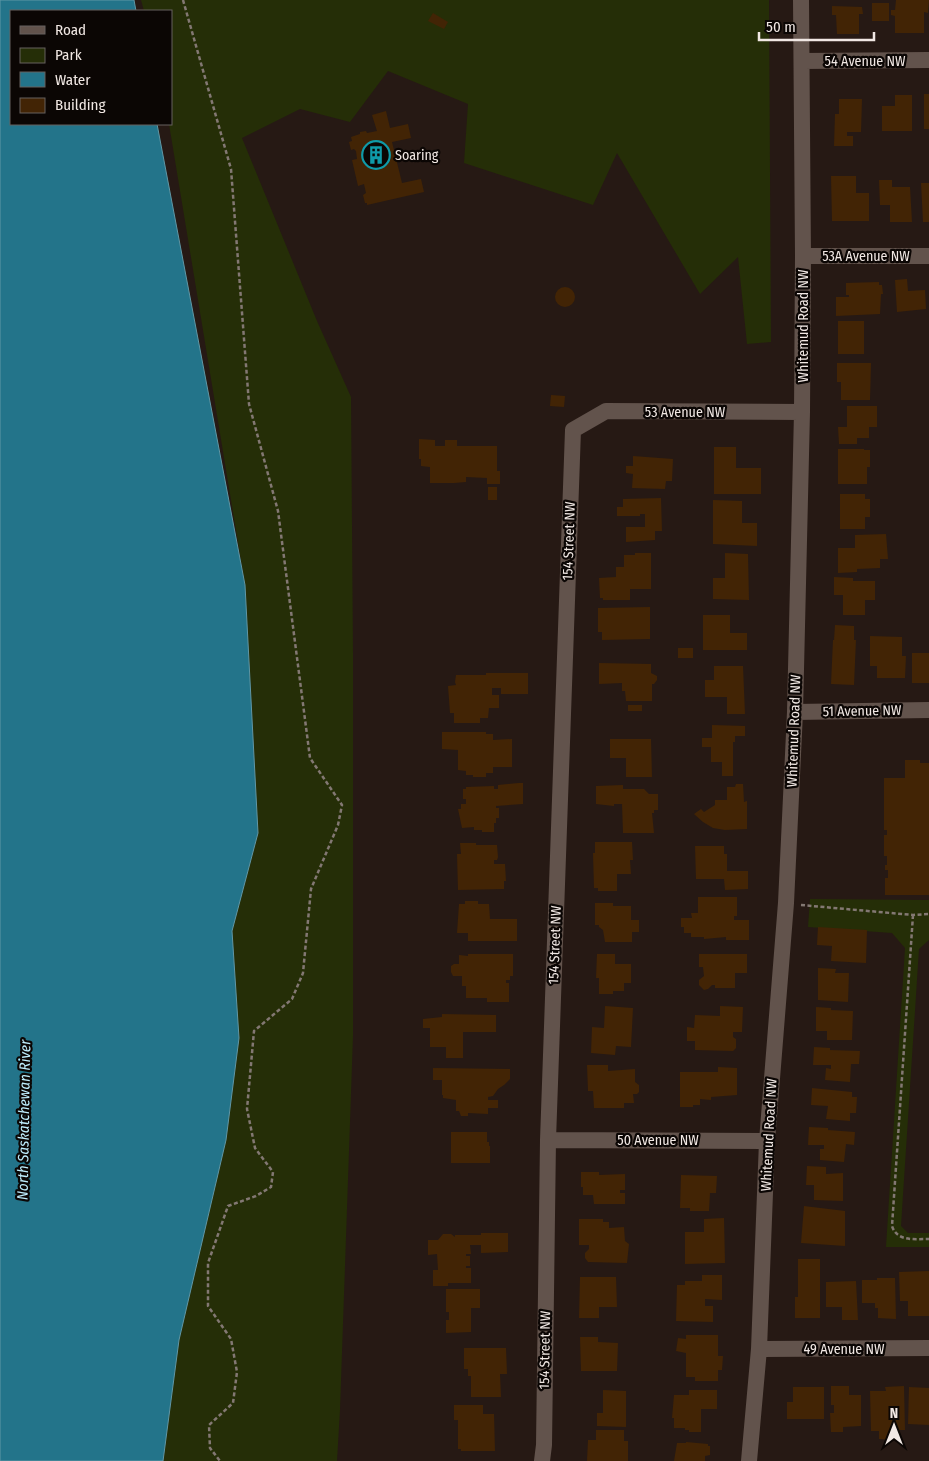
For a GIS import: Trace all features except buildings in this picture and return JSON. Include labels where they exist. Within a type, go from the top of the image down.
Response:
[{"type":"street","name":"Whitemud Road NW","points":[[749,1461],[759,1349],[767,1141],[786,903],[795,712],[802,412],[801,0]]},
{"type":"street","name":"54 Avenue NW","points":[[802,61],[929,60]]},
{"type":"street","name":"53A Avenue NW","points":[[803,256],[929,256]]},
{"type":"street","name":"53 Avenue NW","points":[[573,430],[606,411],[802,412]]},
{"type":"street","name":"154 Street NW","points":[[542,1461],[544,1445],[548,1140],[573,430]]},
{"type":"street","name":"51 Avenue NW","points":[[795,712],[929,710]]},
{"type":"street","name":"50 Avenue NW","points":[[548,1140],[767,1141]]},
{"type":"street","name":"49 Avenue NW","points":[[759,1349],[929,1348]]},
{"type":"path","points":[[183,0],[231,169],[249,404],[278,511],[310,758],[342,805],[338,825],[311,889],[303,973],[292,998],[254,1031],[247,1110],[255,1148],[273,1172],[272,1187],[256,1196],[228,1206],[208,1263],[208,1306],[231,1339],[237,1372],[233,1403],[208,1425],[210,1448],[220,1461]]},
{"type":"path","points":[[786,903],[912,915],[929,914]]},
{"type":"path","points":[[912,915],[892,1226],[896,1234],[901,1237],[907,1239],[929,1239]]},
{"type":"green space","points":[[141,0],[769,0],[771,342],[747,344],[738,257],[700,294],[617,153],[593,205],[464,163],[468,104],[388,71],[350,122],[300,109],[242,138],[317,321],[351,397],[353,1036],[337,1461],[163,1461],[179,1340],[226,1140],[239,1038],[232,931],[258,833],[245,585],[169,125],[172,125],[172,10],[144,10]]},
{"type":"green space","points":[[810,899],[929,900],[929,940],[919,949],[901,1226],[908,1233],[929,1233],[929,1247],[886,1247],[905,948],[892,933],[808,927]]},
{"type":"water","name":"North Saskatchewan River","points":[[0,0],[134,0],[136,10],[10,10],[10,125],[157,125],[245,585],[258,833],[232,931],[239,1038],[226,1140],[179,1340],[163,1461],[0,1461]]},
{"type":"place","name":"Soaring","points":[[376,155]]}]
